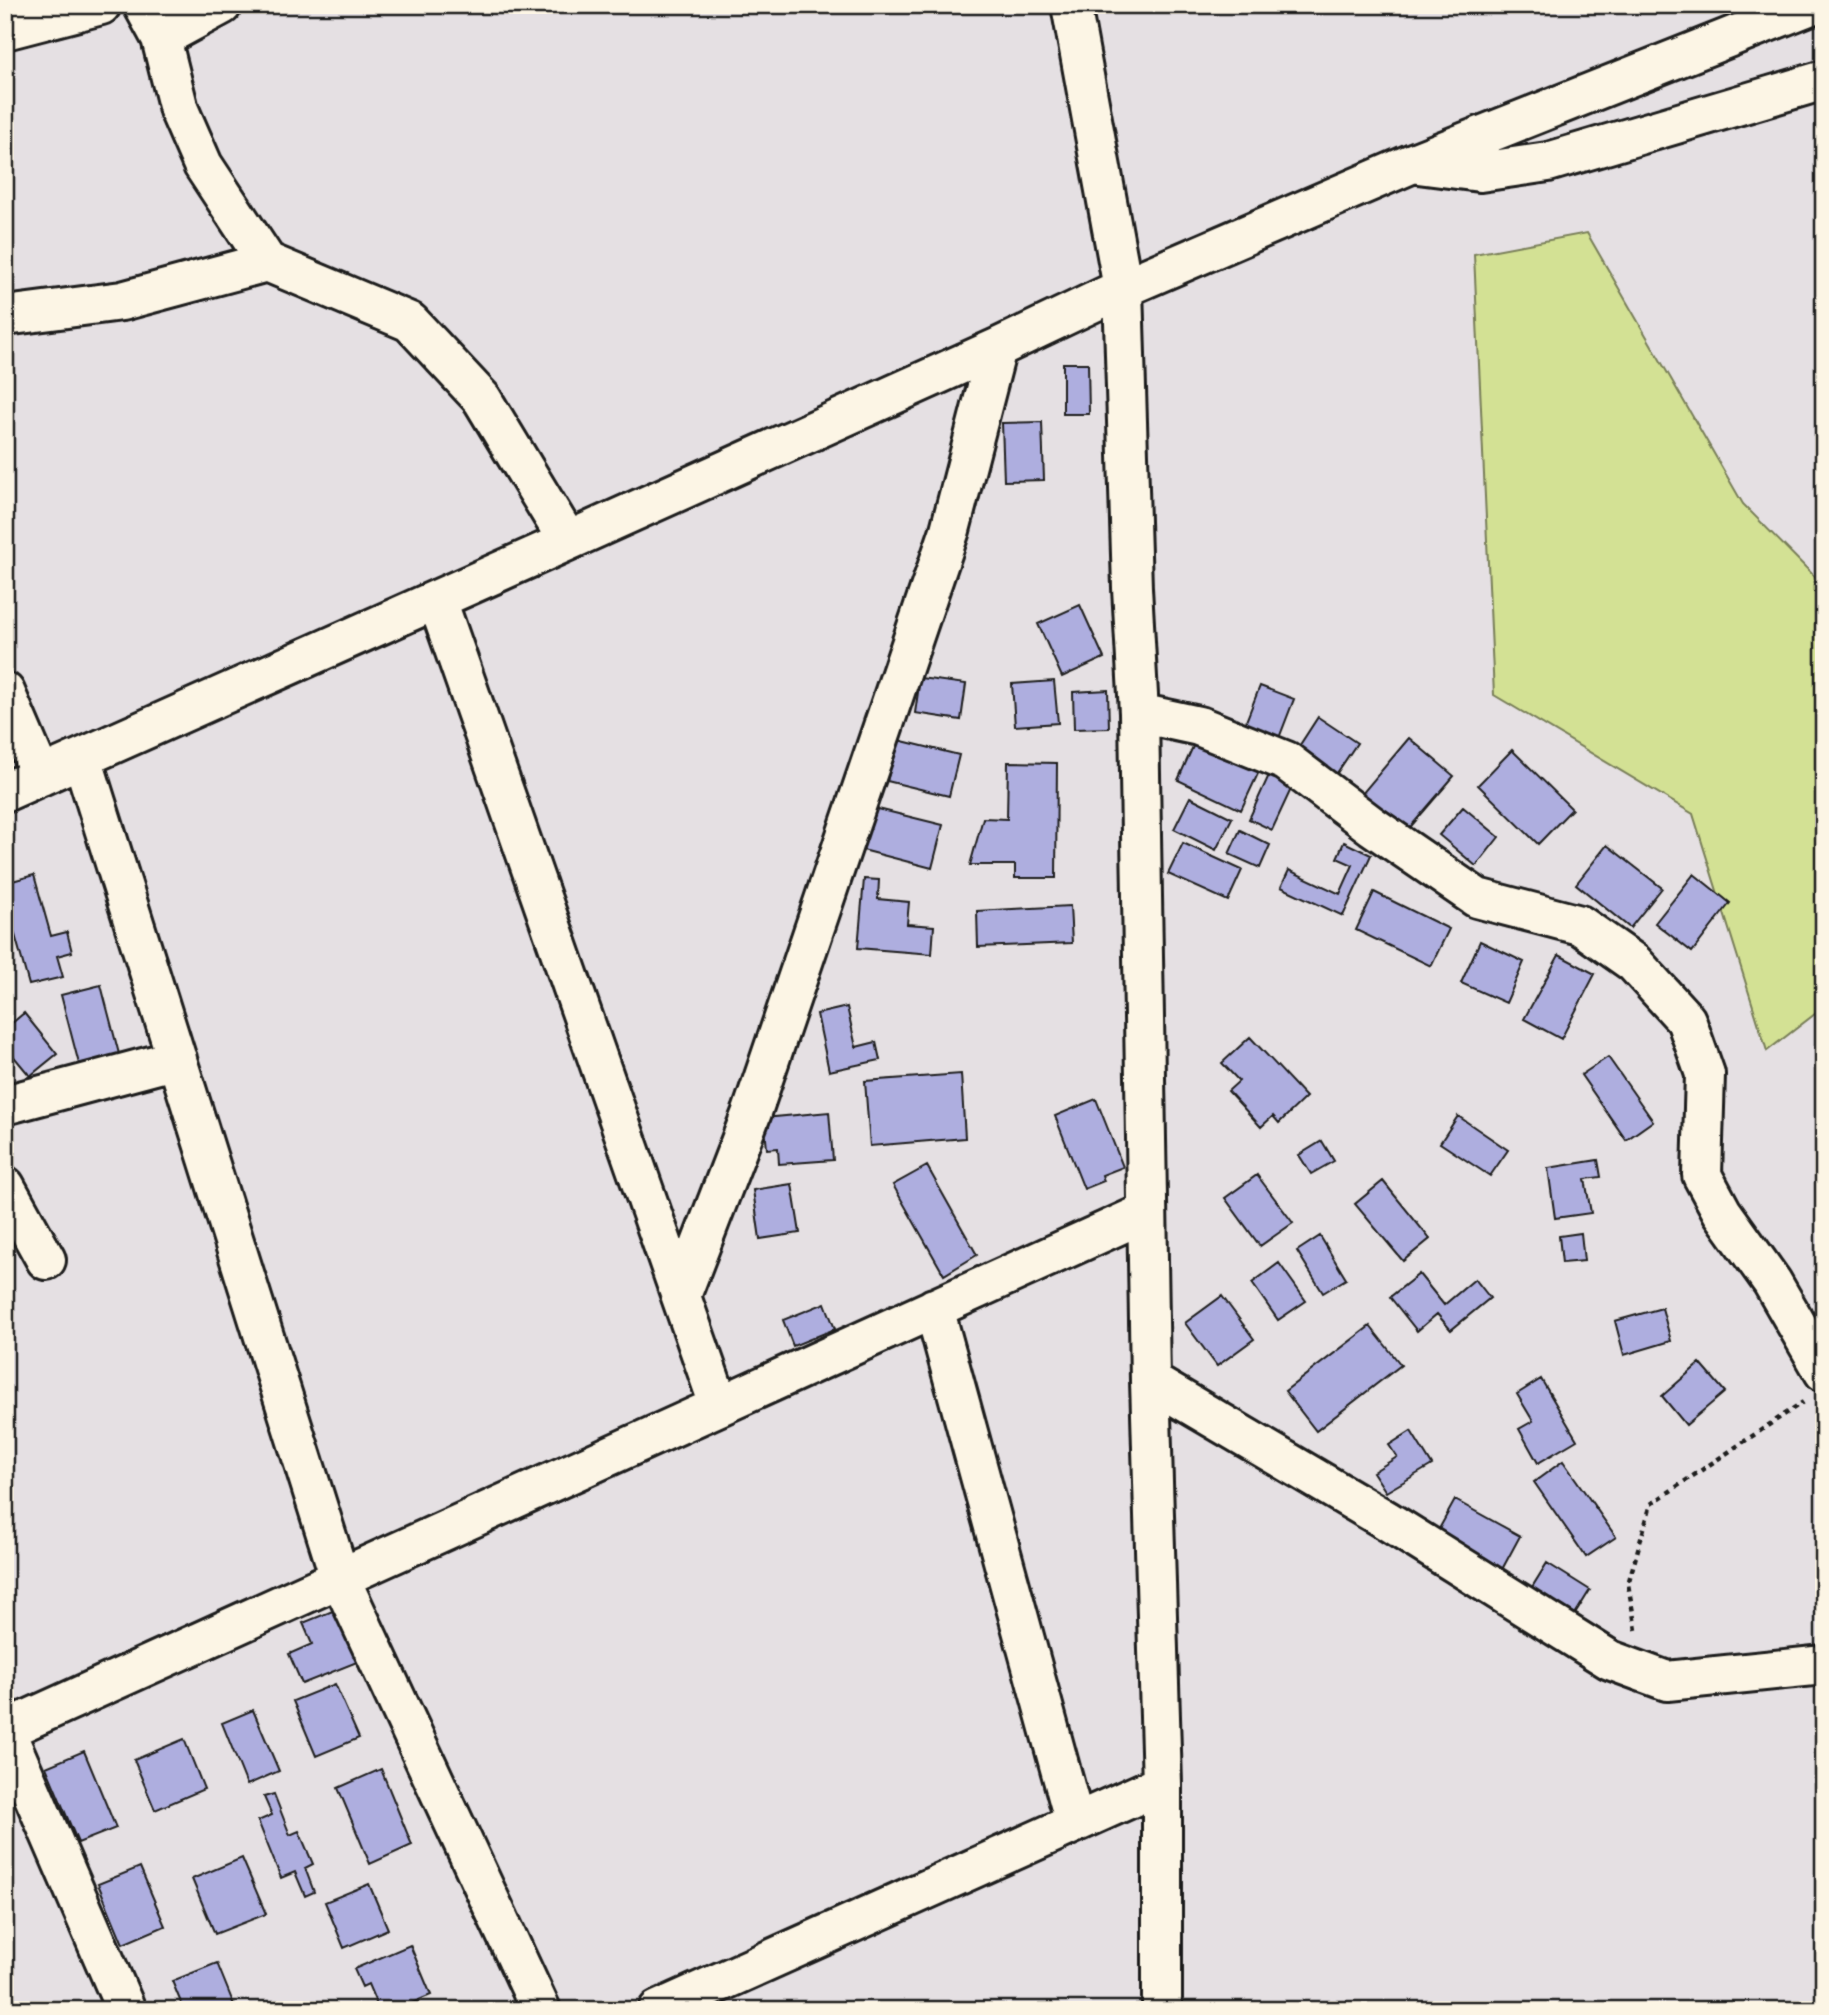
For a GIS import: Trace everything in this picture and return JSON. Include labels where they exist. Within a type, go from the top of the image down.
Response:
[{"type":"street","points":[[5,30],[101,5]]},
{"type":"street","points":[[222,5],[152,21],[179,110],[202,165],[267,262],[410,322],[481,399],[568,541]]},
{"type":"street","points":[[1071,5],[1123,288],[1132,587],[1139,713],[1150,1381],[1162,1784],[1162,2010]]},
{"type":"street","points":[[5,792],[997,348],[1123,288],[1413,163],[1811,5]]},
{"type":"street","points":[[1413,163],[1480,172],[1548,162],[1824,80]]},
{"type":"street","points":[[5,316],[122,301],[267,262]]},
{"type":"street","points":[[681,1296],[752,1112],[950,530],[997,348]]},
{"type":"street","points":[[437,600],[719,1405]]},
{"type":"street","points":[[5,692],[41,776]]},
{"type":"street","points":[[1139,713],[1199,726],[1286,761],[1371,826],[1477,898],[1580,925],[1634,963],[1686,1020],[1705,1074],[1702,1175],[1722,1212],[1772,1282],[1818,1384]]},
{"type":"street","points":[[82,758],[340,1578],[541,2010]]},
{"type":"street","points":[[5,1105],[177,1059]]},
{"type":"street","points":[[5,1186],[46,1260]]},
{"type":"street","points":[[126,2010],[5,1730],[1147,1212]]},
{"type":"street","points":[[934,1308],[1075,1823]]},
{"type":"street","points":[[1150,1381],[1386,1520],[1610,1660],[1667,1681],[1824,1665]]},
{"type":"street","points":[[658,2010],[1162,1784]]},
{"type":"path","points":[[1643,1672],[1628,1584],[1651,1504],[1818,1384]]},
{"type":"green space","points":[[1587,233],[1743,504],[1824,586],[1824,1007],[1767,1051],[1693,814],[1494,695],[1474,254]]},
{"type":"building","points":[[1063,363],[1088,363],[1089,414],[1063,414]]},
{"type":"building","points":[[1042,422],[1044,480],[1004,481],[1002,423]]},
{"type":"building","points":[[1080,605],[1104,658],[1062,677],[1038,624]]},
{"type":"building","points":[[920,678],[966,684],[961,720],[915,713]]},
{"type":"building","points":[[1054,681],[1058,723],[1015,726],[1012,684]]},
{"type":"building","points":[[1260,686],[1294,699],[1279,738],[1245,724]]},
{"type":"building","points":[[1108,690],[1109,728],[1074,729],[1073,692]]},
{"type":"building","points":[[1318,717],[1357,743],[1335,776],[1296,751]]},
{"type":"building","points":[[1199,733],[1263,763],[1241,810],[1178,780]]},
{"type":"building","points":[[1409,738],[1454,776],[1406,832],[1361,795]]},
{"type":"building","points":[[898,740],[959,755],[949,796],[887,781]]},
{"type":"building","points":[[1512,750],[1572,809],[1538,844],[1478,785]]},
{"type":"building","points":[[1008,762],[1057,763],[1056,878],[1015,878],[1015,865],[970,865],[983,818],[1007,819]]},
{"type":"building","points":[[1269,775],[1292,787],[1272,830],[1249,819]]},
{"type":"building","points":[[1190,797],[1232,818],[1216,850],[1174,829]]},
{"type":"building","points":[[870,807],[943,825],[932,868],[859,849]]},
{"type":"building","points":[[1463,807],[1499,837],[1476,866],[1439,835]]},
{"type":"building","points":[[1240,830],[1270,845],[1260,868],[1229,854]]},
{"type":"building","points":[[1344,842],[1371,855],[1343,916],[1281,887],[1289,870],[1340,894],[1353,865],[1337,858]]},
{"type":"building","points":[[1183,843],[1242,870],[1228,901],[1168,874]]},
{"type":"building","points":[[1607,845],[1662,888],[1630,928],[1576,884]]},
{"type":"building","points":[[1694,874],[1730,903],[1692,952],[1655,923]]},
{"type":"building","points":[[34,875],[51,936],[67,932],[72,952],[57,956],[63,977],[29,985],[5,899],[5,883]]},
{"type":"building","points":[[864,879],[879,880],[878,899],[909,902],[907,924],[934,926],[932,954],[858,948]]},
{"type":"building","points":[[1374,892],[1449,929],[1431,966],[1356,930]]},
{"type":"building","points":[[1070,906],[1072,943],[978,947],[977,911]]},
{"type":"building","points":[[1480,941],[1524,962],[1506,1003],[1461,983]]},
{"type":"building","points":[[1559,955],[1595,974],[1561,1039],[1524,1019]]},
{"type":"building","points":[[101,985],[119,1054],[79,1064],[61,995]]},
{"type":"building","points":[[847,1007],[856,1047],[876,1042],[880,1060],[829,1071],[817,1014]]},
{"type":"building","points":[[24,1013],[57,1054],[30,1076],[5,1046],[5,1029]]},
{"type":"building","points":[[1250,1037],[1306,1097],[1279,1123],[1273,1116],[1261,1127],[1228,1091],[1239,1081],[1222,1063]]},
{"type":"building","points":[[1608,1057],[1653,1121],[1626,1140],[1581,1075]]},
{"type":"building","points":[[961,1074],[965,1138],[870,1146],[865,1081]]},
{"type":"building","points":[[1096,1099],[1123,1167],[1102,1175],[1104,1181],[1084,1189],[1055,1116]]},
{"type":"building","points":[[829,1112],[833,1160],[779,1164],[778,1148],[767,1149],[764,1118]]},
{"type":"building","points":[[1458,1116],[1508,1150],[1490,1176],[1440,1143]]},
{"type":"building","points":[[1322,1141],[1334,1161],[1311,1174],[1299,1155]]},
{"type":"building","points":[[1598,1160],[1601,1177],[1585,1179],[1591,1213],[1555,1218],[1548,1168]]},
{"type":"building","points":[[927,1166],[977,1255],[944,1275],[893,1185]]},
{"type":"building","points":[[1257,1175],[1293,1223],[1260,1246],[1225,1198]]},
{"type":"building","points":[[1383,1181],[1430,1239],[1403,1261],[1355,1204]]},
{"type":"building","points":[[792,1184],[800,1233],[760,1239],[753,1190]]},
{"type":"building","points":[[1581,1233],[1584,1261],[1562,1263],[1559,1236]]},
{"type":"building","points":[[1320,1236],[1346,1279],[1323,1293],[1297,1251]]},
{"type":"building","points":[[1279,1263],[1306,1301],[1278,1320],[1252,1283]]},
{"type":"building","points":[[1419,1274],[1444,1305],[1475,1279],[1490,1298],[1451,1330],[1437,1314],[1417,1331],[1390,1297]]},
{"type":"building","points":[[1222,1296],[1254,1339],[1217,1366],[1185,1323]]},
{"type":"building","points":[[825,1303],[835,1329],[793,1346],[783,1320]]},
{"type":"building","points":[[1662,1308],[1671,1341],[1624,1355],[1615,1321]]},
{"type":"building","points":[[1370,1326],[1401,1365],[1316,1431],[1285,1391]]},
{"type":"building","points":[[1700,1363],[1725,1392],[1686,1425],[1662,1396]]},
{"type":"building","points":[[1541,1379],[1577,1440],[1538,1463],[1519,1429],[1533,1421],[1517,1394]]},
{"type":"building","points":[[1411,1431],[1432,1465],[1386,1492],[1373,1472],[1397,1457],[1389,1445]]},
{"type":"building","points":[[1563,1461],[1616,1537],[1586,1557],[1534,1482]]},
{"type":"building","points":[[1455,1500],[1520,1536],[1499,1575],[1434,1538]]},
{"type":"building","points":[[1547,1563],[1590,1590],[1572,1619],[1529,1592]]},
{"type":"building","points":[[335,1610],[357,1662],[302,1684],[289,1654],[312,1644],[303,1623]]},
{"type":"building","points":[[335,1684],[359,1738],[316,1756],[293,1701]]},
{"type":"building","points":[[253,1710],[279,1771],[247,1785],[222,1723]]},
{"type":"building","points":[[184,1739],[204,1789],[155,1810],[134,1760]]},
{"type":"building","points":[[84,1751],[116,1828],[78,1843],[46,1767]]},
{"type":"building","points":[[381,1769],[412,1845],[370,1864],[338,1788]]},
{"type":"building","points":[[274,1794],[290,1835],[299,1831],[313,1864],[305,1868],[314,1892],[305,1896],[295,1872],[281,1878],[258,1821],[272,1815],[264,1797]]},
{"type":"building","points":[[242,1858],[266,1914],[215,1934],[192,1879]]},
{"type":"building","points":[[140,1867],[165,1926],[123,1944],[98,1884]]},
{"type":"building","points":[[369,1884],[388,1929],[344,1948],[325,1902]]},
{"type":"building","points":[[410,1945],[431,1995],[395,2010],[379,2010],[368,1984],[362,1987],[354,1969]]},
{"type":"building","points":[[217,1963],[236,2010],[184,2010],[172,1981]]}]
